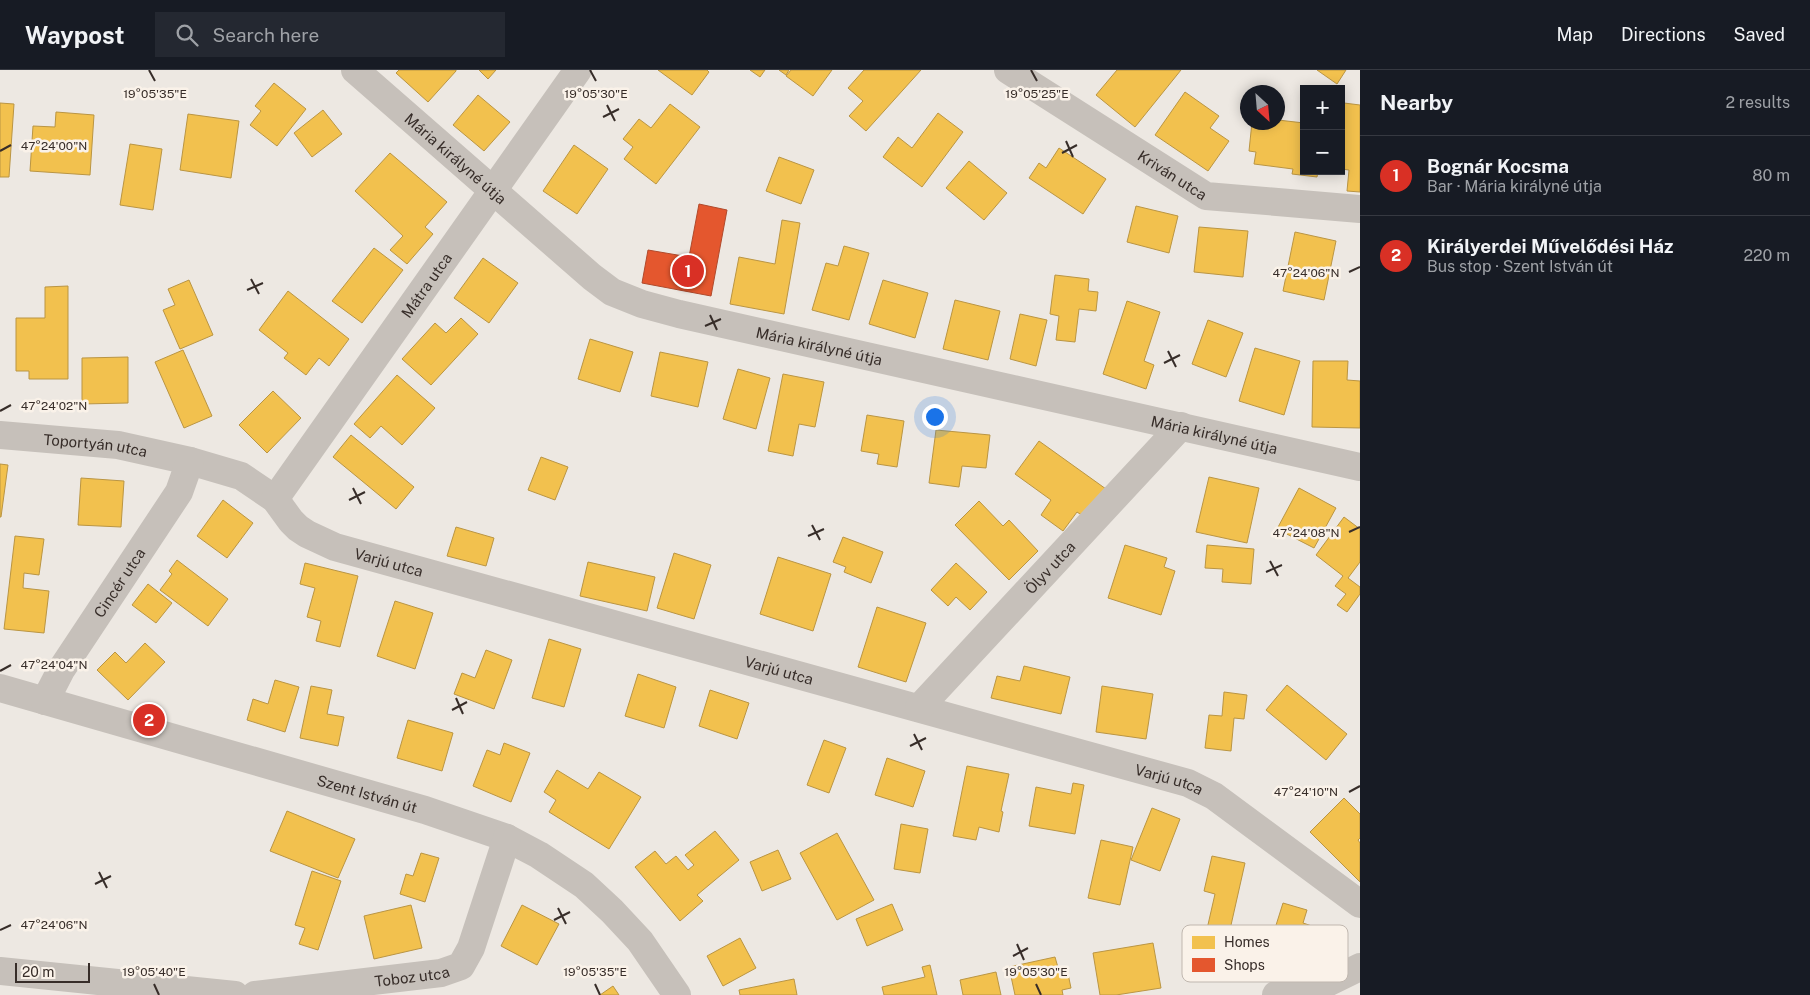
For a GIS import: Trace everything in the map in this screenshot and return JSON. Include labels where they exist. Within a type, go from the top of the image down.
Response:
[{"type":"street","name":"Mária királyné útja","points":[[355,70],[592,277],[612,292],[642,304],[679,314],[1360,467]]},
{"type":"street","name":"Mátra utca","points":[[275,499],[578,70]]},
{"type":"street","name":"Kriván utca","points":[[1008,70],[1206,196],[1360,209]]},
{"type":"street","name":"Ölyv utca","points":[[920,708],[1181,426]]},
{"type":"street","name":"Toportyán utca","points":[[0,435],[118,445],[190,461]]},
{"type":"street","name":"Varjú utca","points":[[190,461],[241,476],[275,499],[298,528],[315,539],[335,547],[1198,786],[1360,904]]},
{"type":"street","name":"Cincér utca","points":[[45,701],[61,670],[179,492],[190,461]]},
{"type":"street","name":"Szent István út","points":[[0,688],[425,810],[507,838],[539,855],[584,885],[640,941],[677,995]]},
{"type":"street","name":"Toboz utca","points":[[255,995],[441,973],[461,966],[471,948],[507,838]]},
{"type":"street","points":[[1348,973],[1360,967]]},
{"type":"street","points":[[0,971],[235,995]]},
{"type":"street","points":[[1276,995],[1319,987],[1329,982]]},
{"type":"building: Homes","points":[[399,70],[456,71],[428,102],[396,73]]},
{"type":"building: Homes","points":[[479,70],[496,70],[488,79]]},
{"type":"building: Homes","points":[[658,70],[707,70],[709,72],[692,95]]},
{"type":"building: Homes","points":[[750,70],[765,70],[760,77]]},
{"type":"building: Homes","points":[[779,70],[789,70],[786,75]]},
{"type":"building: Homes","points":[[791,70],[832,70],[813,96],[786,76]]},
{"type":"building: Homes","points":[[864,70],[921,70],[866,131],[849,116],[863,101],[848,88]]},
{"type":"building: Homes","points":[[1117,70],[1181,70],[1135,127],[1096,95]]},
{"type":"building: Homes","points":[[1317,70],[1346,70],[1337,84]]},
{"type":"building: Homes","points":[[274,83],[306,109],[277,146],[250,125],[261,111],[255,106]]},
{"type":"building: Homes","points":[[1185,92],[1219,116],[1210,128],[1229,141],[1208,171],[1155,135]]},
{"type":"building: Homes","points":[[478,95],[510,122],[484,151],[453,125]]},
{"type":"building: Homes","points":[[0,103],[14,104],[9,177],[0,177]]},
{"type":"building: Homes","points":[[1345,103],[1360,105],[1360,192],[1347,191],[1349,170],[1345,170]]},
{"type":"building: Homes","points":[[670,104],[700,127],[656,184],[624,159],[633,147],[623,139],[639,119],[651,128]]},
{"type":"building: Homes","points":[[323,110],[342,134],[312,157],[294,133]]},
{"type":"building: Homes","points":[[56,112],[94,115],[90,175],[30,171],[33,126],[55,127]]},
{"type":"building: Homes","points":[[938,113],[963,132],[922,187],[883,157],[898,137],[912,148]]},
{"type":"building: Homes","points":[[188,114],[239,121],[231,178],[180,170]]},
{"type":"building: Homes","points":[[1285,121],[1300,123],[1300,175],[1292,174],[1293,169],[1254,164],[1256,152],[1249,151],[1251,130],[1285,130]]},
{"type":"building: Homes","points":[[130,144],[162,149],[153,210],[120,205]]},
{"type":"building: Homes","points":[[574,145],[608,169],[577,214],[543,191]]},
{"type":"building: Homes","points":[[1059,148],[1106,179],[1083,214],[1029,178],[1039,163],[1046,168]]},
{"type":"building: Homes","points":[[390,153],[447,202],[425,227],[433,234],[407,264],[390,250],[403,236],[355,191]]},
{"type":"building: Homes","points":[[779,157],[814,170],[801,204],[766,191]]},
{"type":"building: Homes","points":[[969,161],[1007,193],[984,220],[946,188]]},
{"type":"building: Homes","points":[[1300,175],[1317,175],[1317,177]]},
{"type":"building: Homes","points":[[1136,206],[1178,216],[1169,253],[1127,242]]},
{"type":"building: Homes","points":[[782,220],[800,223],[784,314],[730,304],[739,257],[775,264]]},
{"type":"building: Homes","points":[[1199,227],[1248,231],[1243,277],[1194,272]]},
{"type":"building: Homes","points":[[1295,232],[1336,241],[1324,300],[1283,291]]},
{"type":"building: Homes","points":[[844,246],[869,253],[849,320],[812,310],[826,263],[838,266]]},
{"type":"building: Homes","points":[[374,248],[403,270],[362,323],[332,301]]},
{"type":"building: Homes","points":[[483,258],[518,283],[489,323],[454,298]]},
{"type":"building: Homes","points":[[1055,275],[1089,279],[1088,291],[1098,292],[1096,311],[1079,309],[1075,342],[1056,340],[1059,316],[1050,314]]},
{"type":"building: Homes","points":[[189,280],[213,335],[180,349],[163,310],[175,305],[168,289]]},
{"type":"building: Homes","points":[[883,280],[928,293],[915,338],[869,324]]},
{"type":"building: Homes","points":[[68,286],[68,379],[29,379],[29,371],[16,371],[16,318],[45,318],[45,287]]},
{"type":"building: Homes","points":[[288,291],[349,339],[329,366],[319,358],[306,375],[284,358],[288,353],[259,330]]},
{"type":"building: Homes","points":[[955,300],[1000,311],[988,360],[943,349]]},
{"type":"building: Homes","points":[[1127,301],[1160,312],[1144,361],[1154,365],[1146,389],[1103,374]]},
{"type":"building: Homes","points":[[1020,314],[1047,320],[1036,366],[1010,359]]},
{"type":"building: Homes","points":[[461,318],[478,334],[431,385],[402,359],[435,323],[446,333]]},
{"type":"building: Homes","points":[[1208,320],[1243,333],[1226,377],[1192,364]]},
{"type":"building: Homes","points":[[590,339],[633,352],[620,392],[578,379]]},
{"type":"building: Homes","points":[[1255,348],[1300,361],[1284,415],[1239,401]]},
{"type":"building: Homes","points":[[183,350],[212,416],[184,428],[155,362]]},
{"type":"building: Homes","points":[[660,352],[708,362],[698,407],[651,396]]},
{"type":"building: Homes","points":[[128,357],[128,403],[82,404],[82,358]]},
{"type":"building: Homes","points":[[1313,361],[1348,361],[1347,380],[1360,381],[1360,428],[1312,427]]},
{"type":"building: Homes","points":[[738,369],[770,378],[756,429],[723,419]]},
{"type":"building: Homes","points":[[783,374],[824,382],[815,427],[799,424],[793,456],[768,451]]},
{"type":"building: Homes","points":[[397,375],[435,408],[402,445],[381,426],[370,438],[354,424]]},
{"type":"building: Homes","points":[[273,391],[301,418],[267,453],[239,425]]},
{"type":"building: Homes","points":[[867,415],[904,421],[897,467],[877,464],[879,454],[861,451]]},
{"type":"building: Homes","points":[[936,430],[990,435],[986,468],[962,466],[959,487],[929,483]]},
{"type":"building: Homes","points":[[351,435],[414,487],[396,509],[333,457]]},
{"type":"building: Homes","points":[[1039,441],[1106,489],[1086,518],[1077,512],[1063,531],[1041,515],[1051,500],[1015,474]]},
{"type":"building: Homes","points":[[541,457],[568,467],[555,500],[528,490]]},
{"type":"building: Homes","points":[[0,464],[8,465],[1,517],[0,517]]},
{"type":"building: Homes","points":[[1209,477],[1259,488],[1247,543],[1196,532]]},
{"type":"building: Homes","points":[[81,478],[124,481],[121,527],[78,525]]},
{"type":"building: Homes","points":[[1299,488],[1336,508],[1314,548],[1277,529]]},
{"type":"building: Homes","points":[[223,500],[253,523],[227,558],[197,536]]},
{"type":"building: Homes","points":[[979,501],[1003,526],[1009,520],[1038,551],[1009,580],[955,525]]},
{"type":"building: Homes","points":[[1344,517],[1360,529],[1360,562],[1348,578],[1360,587],[1360,594],[1347,612],[1337,605],[1346,594],[1335,586],[1343,576],[1316,555]]},
{"type":"building: Homes","points":[[456,527],[494,538],[486,566],[447,556]]},
{"type":"building: Homes","points":[[15,536],[44,539],[39,575],[24,573],[23,588],[49,591],[44,633],[4,629]]},
{"type":"building: Homes","points":[[843,537],[883,552],[871,583],[844,572],[846,567],[833,562]]},
{"type":"building: Homes","points":[[1125,545],[1167,558],[1164,567],[1175,571],[1161,615],[1108,598]]},
{"type":"building: Homes","points":[[1207,545],[1254,549],[1251,584],[1222,582],[1223,569],[1205,568]]},
{"type":"building: Homes","points":[[674,553],[711,565],[694,619],[657,608]]},
{"type":"building: Homes","points":[[778,557],[831,574],[813,631],[760,614]]},
{"type":"building: Homes","points":[[177,560],[228,599],[208,626],[160,590],[172,574],[169,571]]},
{"type":"building: Homes","points":[[588,562],[655,577],[647,611],[580,596]]},
{"type":"building: Homes","points":[[305,563],[358,576],[340,647],[316,641],[321,621],[307,617],[315,588],[300,584]]},
{"type":"building: Homes","points":[[956,563],[987,592],[970,610],[956,597],[948,606],[931,590]]},
{"type":"building: Homes","points":[[148,584],[172,603],[156,623],[132,605]]},
{"type":"building: Homes","points":[[395,601],[433,613],[415,669],[377,656]]},
{"type":"building: Homes","points":[[877,607],[926,623],[906,682],[858,667]]},
{"type":"building: Homes","points":[[549,639],[581,649],[564,707],[532,698]]},
{"type":"building: Homes","points":[[145,643],[165,662],[128,700],[97,670],[115,652],[126,663]]},
{"type":"building: Homes","points":[[486,650],[512,660],[494,709],[454,694],[462,673],[475,678]]},
{"type":"building: Homes","points":[[1024,666],[1070,677],[1061,714],[991,698],[997,676],[1020,681]]},
{"type":"building: Homes","points":[[638,674],[676,687],[664,728],[625,716]]},
{"type":"building: Homes","points":[[275,680],[299,687],[285,732],[247,720],[253,699],[268,704]]},
{"type":"building: Homes","points":[[1287,685],[1347,734],[1326,760],[1266,710]]},
{"type":"building: Homes","points":[[311,686],[332,690],[327,714],[344,717],[338,746],[300,738]]},
{"type":"building: Homes","points":[[1102,686],[1153,694],[1146,739],[1096,732]]},
{"type":"building: Homes","points":[[710,690],[749,703],[737,739],[699,726]]},
{"type":"building: Homes","points":[[1224,692],[1247,695],[1244,719],[1234,718],[1231,751],[1205,748],[1209,715],[1222,716]]},
{"type":"building: Homes","points":[[408,720],[453,733],[442,771],[397,758]]},
{"type":"building: Homes","points":[[824,740],[846,748],[829,793],[807,785]]},
{"type":"building: Homes","points":[[504,743],[530,753],[511,802],[473,786],[487,750],[500,755]]},
{"type":"building: Homes","points":[[887,758],[925,771],[913,807],[875,795]]},
{"type":"building: Homes","points":[[967,766],[1009,774],[1001,811],[1003,812],[999,832],[979,827],[976,840],[953,836]]},
{"type":"building: Homes","points":[[557,770],[588,789],[599,772],[641,797],[609,849],[549,812],[556,800],[544,792]]},
{"type":"building: Homes","points":[[1073,783],[1084,785],[1075,834],[1029,826],[1036,787],[1071,794]]},
{"type":"building: Homes","points":[[1344,798],[1360,814],[1360,838],[1358,840],[1360,843],[1360,882],[1310,832]]},
{"type":"building: Homes","points":[[1152,808],[1180,819],[1160,871],[1131,860]]},
{"type":"building: Homes","points":[[287,811],[355,839],[338,878],[270,851]]},
{"type":"building: Homes","points":[[901,824],[928,829],[920,873],[894,869]]},
{"type":"building: Homes","points":[[715,831],[739,860],[697,895],[703,901],[680,921],[635,867],[655,851],[666,864],[676,856],[688,870],[694,865],[685,855]]},
{"type":"building: Homes","points":[[837,833],[874,900],[837,920],[800,853]]},
{"type":"building: Homes","points":[[1101,840],[1133,847],[1120,905],[1088,898]]},
{"type":"building: Homes","points":[[778,850],[791,879],[762,891],[750,862]]},
{"type":"building: Homes","points":[[421,853],[439,858],[425,902],[400,894],[406,874],[413,876]]},
{"type":"building: Homes","points":[[1212,856],[1245,863],[1231,925],[1208,925],[1215,894],[1204,891]]},
{"type":"building: Homes","points":[[312,871],[341,881],[318,950],[299,944],[305,928],[295,925]]},
{"type":"building: Homes","points":[[1283,903],[1307,910],[1303,923],[1309,925],[1276,925]]},
{"type":"building: Homes","points":[[892,904],[903,930],[867,946],[856,919]]},
{"type":"building: Homes","points":[[411,905],[422,948],[374,959],[364,916]]},
{"type":"building: Homes","points":[[522,905],[559,924],[537,965],[501,946]]},
{"type":"building: Homes","points":[[740,938],[756,968],[723,986],[707,956]]},
{"type":"building: Homes","points":[[1153,943],[1161,988],[1116,995],[1100,995],[1093,953]]},
{"type":"building: Homes","points":[[1055,957],[1059,971],[1067,969],[1071,988],[1062,990],[1063,995],[1015,995],[1009,967]]},
{"type":"building: Homes","points":[[930,965],[937,995],[884,995],[882,987],[925,977],[922,967]]},
{"type":"building: Homes","points":[[996,972],[1001,995],[963,995],[960,980]]},
{"type":"building: Homes","points":[[794,979],[797,995],[740,995],[739,990]]},
{"type":"building: Homes","points":[[613,986],[619,995],[600,995]]},
{"type":"building: Shops","points":[[699,204],[727,210],[711,296],[642,283],[648,250],[689,257]]},
{"type":"place","name":"Bognár Kocsma","points":[[688,271]]},
{"type":"place","name":"Királyerdei Művelődési Ház","points":[[149,720]]}]
